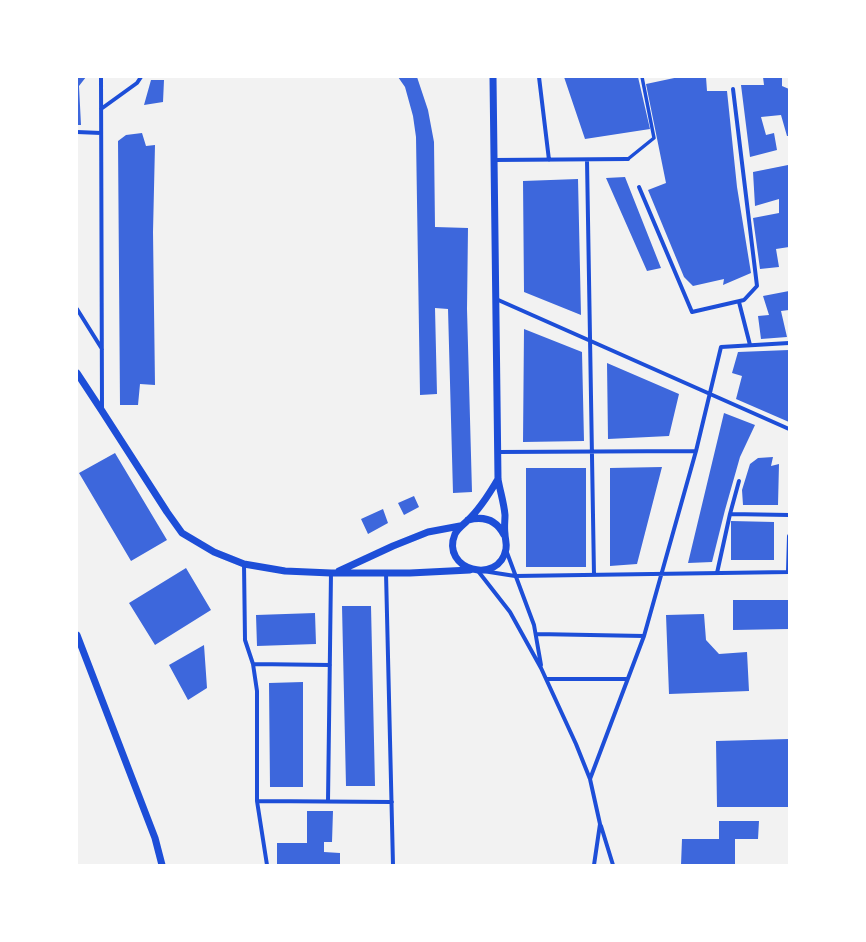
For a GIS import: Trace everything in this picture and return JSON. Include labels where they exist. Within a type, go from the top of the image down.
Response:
[{"type":"street","points":[[101,77],[102,411]]},
{"type":"street","points":[[101,109],[137,82],[141,77]]},
{"type":"street","points":[[493,77],[498,479],[504,515],[506,550],[534,625],[541,668]]},
{"type":"street","points":[[539,77],[549,160]]},
{"type":"street","points":[[494,160],[628,159],[654,138],[642,77]]},
{"type":"street","points":[[639,187],[692,312],[744,300],[757,286],[733,89]]},
{"type":"street","points":[[77,132],[101,133]]},
{"type":"street","points":[[588,160],[594,575]]},
{"type":"street","points":[[496,299],[789,429]]},
{"type":"street","points":[[739,302],[750,345]]},
{"type":"street","points":[[77,309],[102,350]]},
{"type":"street","points":[[590,779],[644,636],[696,451],[721,347],[789,343]]},
{"type":"street","points":[[77,373],[166,512],[182,533],[214,552],[244,564],[285,571],[386,573],[490,569],[497,565],[506,550]]},
{"type":"street","points":[[498,452],[696,451]]},
{"type":"street","points":[[498,479],[490,493],[468,520],[460,526],[455,534],[453,542],[454,551],[458,560],[464,566],[477,570],[515,576],[788,572],[789,536]]},
{"type":"street","points":[[717,573],[739,480]]},
{"type":"street","points":[[730,514],[789,514]]},
{"type":"street","points":[[468,520],[485,518],[494,522],[505,536]]},
{"type":"street","points":[[334,573],[428,532],[460,526]]},
{"type":"street","points":[[244,564],[246,640],[253,664],[257,691],[257,801],[267,865]]},
{"type":"street","points":[[477,570],[510,612],[547,680],[590,779],[600,824],[613,865]]},
{"type":"street","points":[[328,801],[330,665],[334,573]]},
{"type":"street","points":[[386,573],[393,865]]},
{"type":"street","points":[[536,634],[644,636]]},
{"type":"street","points":[[77,635],[155,838],[162,865]]},
{"type":"street","points":[[253,664],[330,665]]},
{"type":"street","points":[[547,680],[627,679]]},
{"type":"street","points":[[257,801],[392,802]]},
{"type":"street","points":[[594,865],[600,824]]},
{"type":"building","points":[[77,77],[86,77],[79,86],[81,125],[77,125]]},
{"type":"building","points":[[398,77],[417,77],[428,110],[434,142],[435,227],[468,228],[467,309],[472,492],[453,493],[448,309],[435,308],[437,394],[420,395],[416,137],[413,116],[405,87]]},
{"type":"building","points":[[564,77],[638,77],[650,129],[585,139]]},
{"type":"building","points":[[679,77],[706,77],[707,91],[727,91],[737,187],[751,273],[723,285],[724,279],[693,286],[684,277],[648,190],[666,183],[646,84]]},
{"type":"building","points":[[763,77],[782,77],[782,86],[789,89],[789,136],[787,136],[781,115],[761,117],[766,135],[774,133],[777,150],[750,157],[741,85],[764,85]]},
{"type":"building","points":[[151,80],[164,80],[163,102],[144,105]]},
{"type":"building","points":[[142,133],[146,146],[155,145],[153,232],[155,385],[140,384],[138,405],[120,405],[118,141],[126,135]]},
{"type":"building","points":[[788,165],[789,247],[776,249],[779,267],[760,269],[753,218],[779,213],[779,199],[755,206],[753,172]]},
{"type":"building","points":[[625,177],[661,268],[647,271],[606,178]]},
{"type":"building","points":[[578,179],[581,315],[524,292],[523,181]]},
{"type":"building","points":[[789,291],[789,310],[781,311],[787,337],[761,339],[758,316],[769,315],[763,296]]},
{"type":"building","points":[[524,329],[582,352],[584,441],[523,442]]},
{"type":"building","points":[[789,350],[789,422],[736,399],[742,376],[732,373],[738,352]]},
{"type":"building","points":[[607,363],[679,394],[669,436],[608,439]]},
{"type":"building","points":[[724,413],[755,425],[740,457],[712,562],[688,563]]},
{"type":"building","points":[[115,453],[167,540],[131,561],[79,473]]},
{"type":"building","points":[[773,457],[771,466],[779,464],[778,505],[743,505],[742,490],[750,464],[758,458]]},
{"type":"building","points":[[662,467],[637,564],[610,566],[610,468]]},
{"type":"building","points":[[526,468],[586,468],[586,567],[526,567]]},
{"type":"building","points":[[414,496],[419,507],[404,515],[398,503]]},
{"type":"building","points":[[383,509],[388,523],[368,534],[361,519]]},
{"type":"building","points":[[731,521],[774,522],[774,560],[731,560]]},
{"type":"building","points":[[186,568],[211,610],[155,645],[129,603]]},
{"type":"building","points":[[733,600],[789,600],[789,629],[733,630]]},
{"type":"building","points":[[342,606],[371,606],[375,786],[346,786]]},
{"type":"building","points":[[315,613],[316,644],[257,646],[256,615]]},
{"type":"building","points":[[704,614],[706,640],[719,654],[747,652],[749,691],[669,694],[666,615]]},
{"type":"building","points":[[204,645],[207,688],[188,700],[169,665]]},
{"type":"building","points":[[303,682],[303,787],[270,787],[269,683]]},
{"type":"building","points":[[789,739],[789,807],[717,807],[716,741]]},
{"type":"building","points":[[307,811],[333,811],[332,842],[324,842],[324,852],[340,853],[340,865],[277,865],[277,843],[307,843]]},
{"type":"building","points":[[719,821],[759,821],[758,839],[735,839],[735,865],[681,865],[682,839],[719,839]]}]
